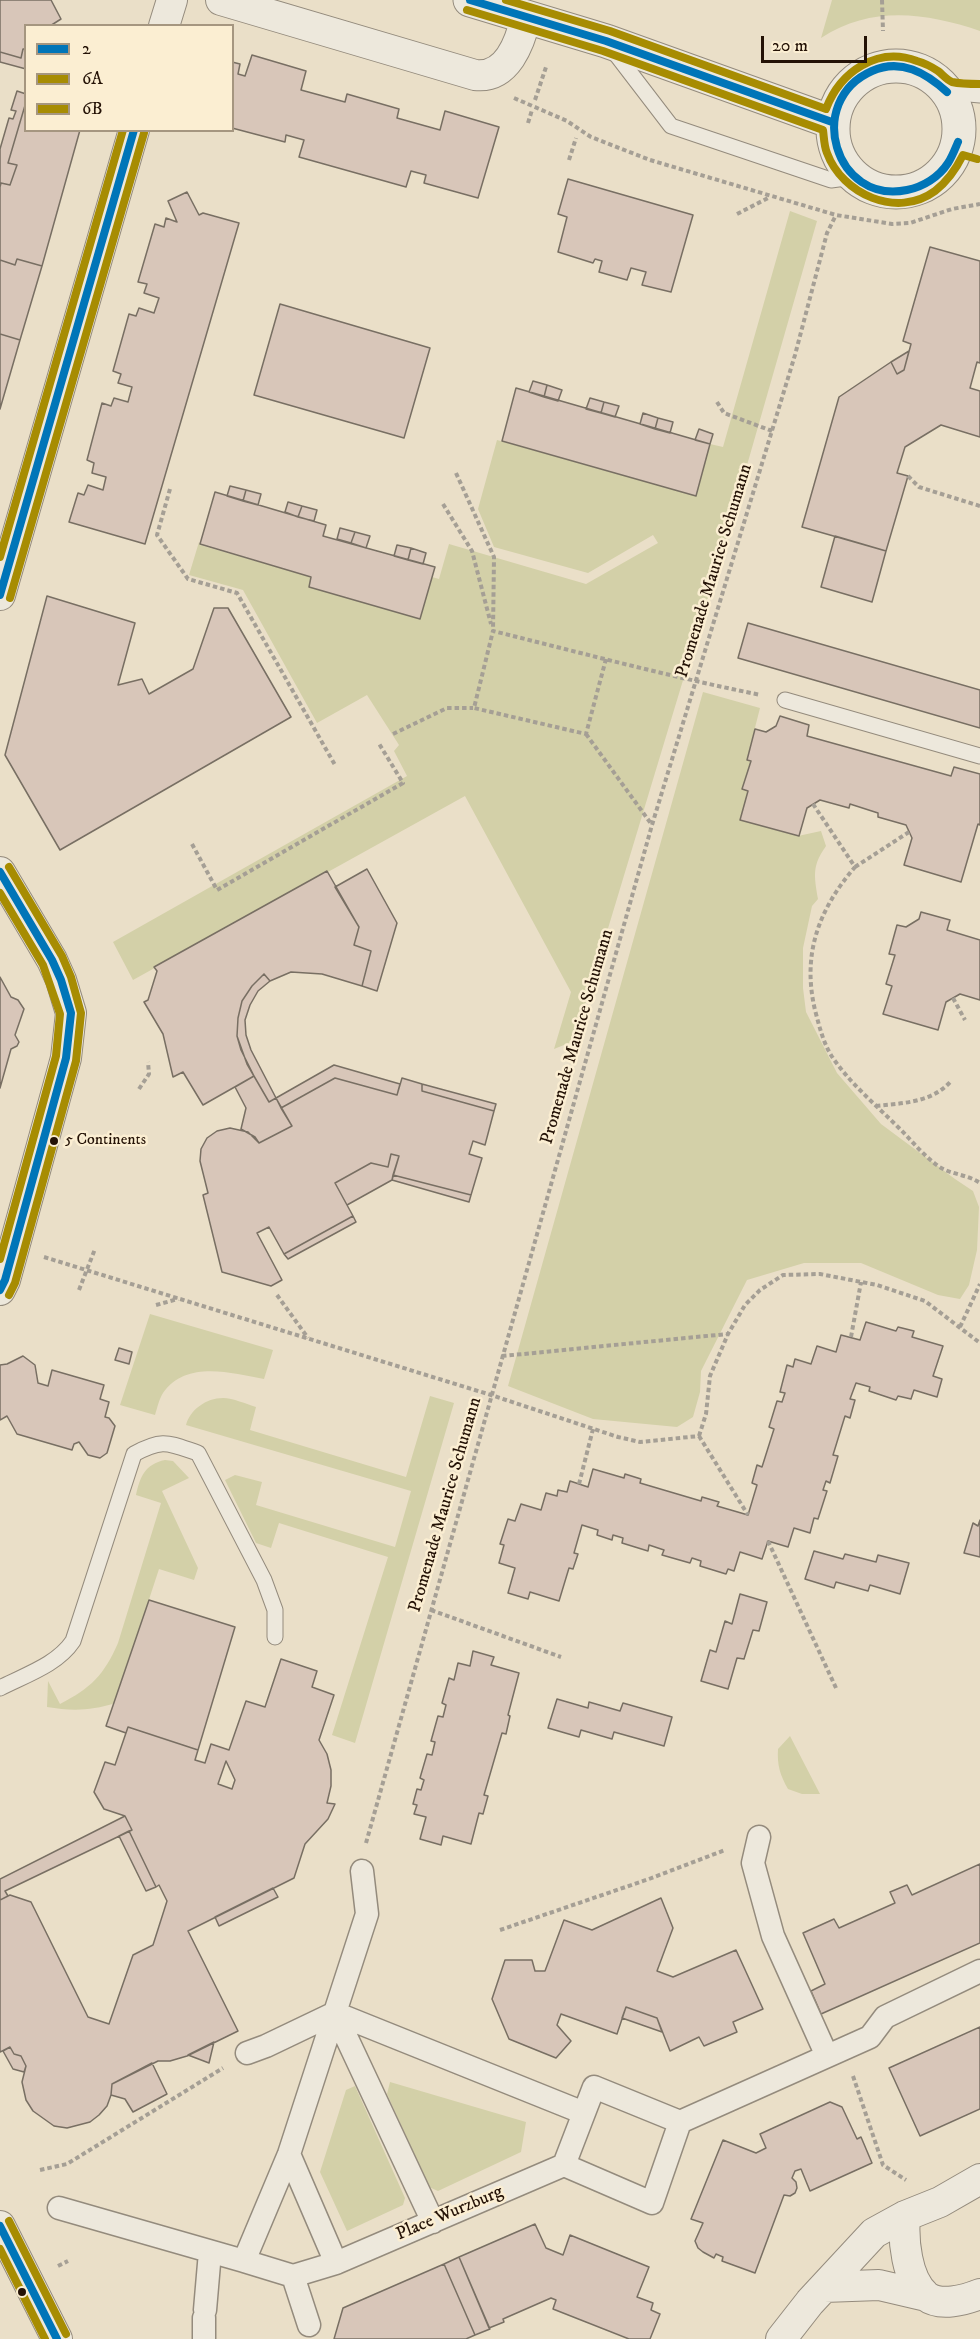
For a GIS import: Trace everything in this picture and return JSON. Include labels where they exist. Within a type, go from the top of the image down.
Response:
[{"type":"street","points":[[165,24],[172,0]]},
{"type":"street","points":[[221,0],[487,77],[503,66],[512,55],[521,36],[526,17]]},
{"type":"street","points":[[470,0],[606,41],[832,122]]},
{"type":"street","points":[[892,66],[909,67],[936,81],[947,92],[969,146],[953,157],[934,180],[905,193],[887,192],[872,188],[854,177],[840,159],[832,134],[832,122],[847,89],[859,77],[892,66]]},
{"type":"street","points":[[0,595],[133,132]]},
{"type":"street","points":[[0,872],[52,960],[68,998],[71,1013],[66,1058],[5,1280],[0,1290]]},
{"type":"street","points":[[759,1837],[753,1863],[770,1926],[813,2029],[827,2056]]},
{"type":"street","points":[[244,2261],[289,2154],[367,1914],[362,1871]]},
{"type":"street","points":[[680,2122],[652,2203],[564,2165],[594,2087],[680,2122],[870,2037],[885,2017],[980,1971]]},
{"type":"street","points":[[335,2013],[433,2222]]},
{"type":"street","points":[[247,2053],[335,2013],[584,2113]]},
{"type":"street","points":[[289,2154],[336,2263]]},
{"type":"street","name":"Place Wurzburg","points":[[293,2276],[336,2263],[564,2165]]},
{"type":"street","points":[[781,2339],[824,2287],[874,2233],[905,2216],[940,2202],[980,2179]]},
{"type":"street","points":[[59,2208],[293,2276],[309,2325]]},
{"type":"street","points":[[905,2216],[903,2236],[907,2260],[915,2282],[926,2296]]},
{"type":"street","points":[[0,2226],[57,2339]]},
{"type":"street","points":[[204,2322],[210,2252]]},
{"type":"street","points":[[824,2287],[879,2285],[942,2301],[963,2301],[980,2294]]},
{"type":"lane","points":[[606,41],[671,126],[831,180],[854,177]]},
{"type":"lane","points":[[947,92],[980,94]]},
{"type":"lane","points":[[784,700],[980,756]]},
{"type":"lane","points":[[0,1688],[56,1659],[73,1641],[134,1454],[164,1442],[198,1453],[264,1580],[275,1610],[275,1637]]},
{"type":"path","points":[[882,0],[883,31]]},
{"type":"path","points":[[535,100],[547,62]]},
{"type":"path","points":[[487,77],[499,91],[567,122],[591,137],[650,160],[836,215],[892,224],[910,223],[952,209],[980,204]]},
{"type":"path","points":[[528,123],[532,110]]},
{"type":"path","points":[[569,160],[576,138]]},
{"type":"path","points":[[737,214],[771,196]]},
{"type":"path","name":"Promenade Maurice Schumann","points":[[362,1871],[367,1832],[652,825],[772,431],[827,233],[836,215]]},
{"type":"path","points":[[717,402],[724,413],[772,431]]},
{"type":"path","points":[[456,473],[494,557],[493,631],[474,708]]},
{"type":"path","points":[[908,476],[919,487],[980,506]]},
{"type":"path","points":[[170,489],[157,536],[188,579],[237,592],[335,765]]},
{"type":"path","points":[[443,504],[472,551],[493,631]]},
{"type":"path","points":[[493,631],[695,682],[784,700]]},
{"type":"path","points":[[586,734],[606,659]]},
{"type":"path","points":[[393,734],[447,708],[474,708],[586,734],[652,825]]},
{"type":"path","points":[[192,844],[217,890],[403,783],[378,742]]},
{"type":"path","points":[[813,804],[855,867]]},
{"type":"path","points":[[909,832],[855,867],[835,889],[810,955],[810,987],[823,1041],[836,1061],[875,1106],[940,1167],[980,1183]]},
{"type":"path","points":[[953,998],[965,1020]]},
{"type":"path","points":[[139,1089],[149,1074],[148,1062]]},
{"type":"path","points":[[875,1106],[930,1097],[946,1088],[951,1081]]},
{"type":"path","points":[[14,1248],[491,1395],[592,1429],[640,1442],[699,1436]]},
{"type":"path","points":[[80,1290],[95,1249]]},
{"type":"path","points":[[748,1515],[699,1436],[706,1414],[710,1376],[728,1334],[745,1305],[760,1290],[783,1275],[820,1274],[877,1285],[925,1301],[980,1343]]},
{"type":"path","points":[[851,1337],[861,1282]]},
{"type":"path","points":[[960,1327],[980,1284]]},
{"type":"path","points":[[277,1295],[308,1338]]},
{"type":"path","points":[[156,1305],[178,1299]]},
{"type":"path","points":[[502,1356],[576,1351],[612,1344],[728,1334]]},
{"type":"path","points":[[579,1484],[592,1429]]},
{"type":"path","points":[[768,1541],[836,1688]]},
{"type":"path","points":[[431,1610],[561,1657]]},
{"type":"path","points":[[500,1929],[649,1879],[759,1837]]},
{"type":"path","points":[[870,2037],[852,2078],[883,2165],[940,2202]]},
{"type":"path","points":[[40,2170],[67,2164],[247,2053]]},
{"type":"shaded area","points":[[832,0],[980,0],[980,31],[940,20],[899,15],[860,20],[840,27],[821,38]]},
{"type":"shaded area","points":[[790,211],[817,221],[729,528],[574,1041],[554,1049],[571,992],[465,796],[133,980],[113,942],[407,776],[394,751],[399,745],[367,695],[317,723],[243,590],[189,575],[199,542],[200,545],[311,577],[309,587],[420,619],[432,577],[439,579],[449,544],[586,584],[658,543],[653,535],[588,573],[494,547],[478,509],[497,440],[696,496],[710,444],[723,447]]},
{"type":"shaded area","points":[[703,692],[760,708],[747,759],[751,761],[742,789],[748,791],[740,820],[798,836],[821,831],[826,846],[818,859],[815,871],[818,899],[812,906],[803,948],[803,988],[806,1012],[837,1073],[881,1124],[973,1191],[979,1207],[977,1250],[969,1285],[960,1299],[938,1295],[861,1263],[804,1263],[747,1280],[701,1371],[700,1392],[693,1417],[677,1427],[593,1419],[508,1386]]},
{"type":"shaded area","points":[[150,1314],[273,1350],[264,1379],[224,1372],[196,1372],[173,1383],[163,1393],[155,1415],[120,1405]]},
{"type":"shaded area","points":[[430,1396],[454,1403],[355,1743],[332,1735],[388,1557],[279,1523],[271,1548],[256,1543],[225,1480],[235,1475],[262,1482],[256,1505],[395,1547],[411,1491],[186,1425],[191,1414],[205,1403],[223,1398],[231,1399],[256,1407],[250,1430],[406,1477]]},
{"type":"shaded area","points":[[165,1460],[173,1461],[189,1478],[162,1491],[198,1568],[194,1580],[159,1569],[115,1703],[98,1708],[81,1709],[47,1707],[48,1681],[60,1704],[95,1680],[113,1654],[161,1503],[136,1495],[144,1472]]},
{"type":"shaded area","points":[[790,1736],[820,1794],[802,1794],[788,1789],[785,1784],[779,1765],[778,1749]]},
{"type":"shaded area","points":[[390,2082],[526,2122],[521,2152],[438,2191],[429,2187],[387,2094]]},
{"type":"shaded area","points":[[355,2086],[405,2198],[403,2205],[347,2231],[320,2172],[346,2090]]},
{"type":"building","points":[[0,0],[51,0],[61,19],[53,24],[24,24],[24,49],[21,58],[0,52]]},
{"type":"building","points":[[24,49],[24,68],[0,62],[0,52],[21,58]]},
{"type":"building","points":[[252,55],[306,71],[301,90],[345,102],[347,94],[399,109],[397,118],[440,130],[445,111],[499,127],[478,198],[424,183],[426,175],[411,171],[406,187],[299,157],[304,140],[286,135],[285,142],[234,129],[234,62],[240,64],[238,74],[245,76]]},
{"type":"building","points":[[17,91],[24,93],[24,109],[8,163],[17,165],[10,185],[1,183],[0,187],[0,149],[9,118],[13,119],[16,111],[11,110]]},
{"type":"building","points":[[24,109],[24,132],[79,132],[42,266],[17,259],[15,265],[0,260],[0,187],[1,183],[10,185],[17,165],[8,163]]},
{"type":"building","points":[[568,179],[693,215],[671,292],[642,285],[646,272],[631,268],[627,280],[599,272],[602,261],[595,259],[593,263],[558,252],[567,217],[558,214]]},
{"type":"building","points":[[187,192],[199,215],[203,213],[239,223],[145,544],[69,522],[78,493],[84,495],[88,485],[103,490],[106,477],[92,473],[94,463],[87,460],[102,403],[111,406],[114,398],[128,402],[132,387],[118,383],[121,374],[113,371],[129,314],[136,316],[139,308],[154,313],[159,298],[144,293],[147,284],[138,282],[155,224],[164,227],[166,218],[177,222],[168,201]]},
{"type":"building","points":[[930,247],[980,261],[980,363],[977,362],[970,388],[980,391],[980,437],[941,425],[905,447],[897,473],[908,476],[886,551],[802,527],[839,397],[891,362],[897,374],[904,370],[911,344],[903,341]]},
{"type":"building","points":[[17,259],[42,266],[20,340],[0,334],[0,260],[15,265]]},
{"type":"building","points":[[280,304],[430,348],[404,438],[254,395]]},
{"type":"building","points":[[0,334],[20,340],[0,409]]},
{"type":"building","points":[[909,351],[904,370],[897,374],[891,362]]},
{"type":"building","points":[[533,381],[547,385],[544,397],[529,392]]},
{"type":"building","points":[[547,385],[562,390],[558,401],[544,397]]},
{"type":"building","points":[[516,388],[710,444],[696,496],[502,441]]},
{"type":"building","points":[[590,398],[604,402],[601,413],[586,409]]},
{"type":"building","points":[[604,402],[619,406],[615,417],[601,413]]},
{"type":"building","points":[[643,413],[658,418],[655,429],[640,424]]},
{"type":"building","points":[[658,418],[673,422],[670,433],[655,429]]},
{"type":"building","points":[[699,429],[713,434],[710,444],[695,440]]},
{"type":"building","points":[[230,486],[246,490],[243,501],[227,496]]},
{"type":"building","points":[[246,490],[261,494],[258,505],[243,501]]},
{"type":"building","points":[[215,492],[326,525],[323,536],[435,567],[420,619],[309,587],[311,577],[200,544]]},
{"type":"building","points":[[288,502],[302,506],[298,517],[285,512]]},
{"type":"building","points":[[302,506],[317,510],[314,521],[298,517]]},
{"type":"building","points":[[340,528],[355,532],[351,543],[337,539]]},
{"type":"building","points":[[355,532],[370,536],[366,548],[351,543]]},
{"type":"building","points":[[835,536],[886,551],[872,602],[821,587]]},
{"type":"building","points":[[397,545],[411,548],[408,560],[394,556]]},
{"type":"building","points":[[411,548],[426,553],[423,564],[408,560]]},
{"type":"building","points":[[47,596],[135,623],[118,685],[142,679],[149,694],[193,669],[214,608],[228,608],[291,717],[60,850],[5,755]]},
{"type":"building","points":[[748,623],[980,690],[980,728],[738,658]]},
{"type":"building","points":[[780,716],[809,725],[807,736],[951,776],[954,767],[980,774],[980,825],[978,824],[961,882],[904,865],[912,838],[906,825],[878,817],[878,813],[850,804],[849,808],[820,800],[807,808],[799,836],[740,820],[748,791],[742,789],[751,761],[747,760],[755,729],[766,732],[776,726]]},
{"type":"building","points":[[367,869],[397,923],[377,991],[362,986],[371,951],[354,945],[359,927],[335,887]]},
{"type":"building","points":[[327,871],[359,927],[354,945],[371,951],[362,986],[322,974],[291,972],[270,981],[264,974],[242,1001],[238,1018],[237,1036],[254,1076],[203,1105],[183,1072],[173,1077],[163,1034],[144,1002],[148,1000],[157,971],[154,967]]},
{"type":"building","points":[[921,912],[950,920],[947,930],[980,940],[980,1000],[960,994],[946,1002],[938,1030],[883,1014],[892,986],[886,984],[895,955],[889,954],[897,925],[906,927],[919,919]]},
{"type":"building","points":[[264,974],[270,981],[258,991],[245,1020],[246,1035],[251,1050],[276,1098],[269,1102],[247,1064],[237,1036],[242,1001]]},
{"type":"building","points":[[0,977],[11,997],[18,1000],[24,1009],[15,1035],[19,1042],[11,1049],[0,1088]]},
{"type":"building","points":[[334,1065],[400,1084],[397,1095],[335,1078],[281,1108],[276,1098]]},
{"type":"building","points":[[254,1076],[269,1102],[276,1098],[292,1126],[259,1143],[255,1137],[241,1129],[246,1108],[235,1087]]},
{"type":"building","points":[[335,1078],[397,1095],[402,1078],[422,1084],[422,1091],[494,1111],[485,1145],[473,1141],[469,1154],[482,1158],[471,1195],[393,1175],[399,1156],[391,1154],[388,1167],[371,1163],[335,1183],[353,1216],[284,1254],[269,1227],[257,1233],[282,1280],[271,1286],[222,1272],[203,1195],[208,1193],[200,1161],[201,1149],[207,1138],[217,1131],[230,1128],[248,1132],[259,1143],[292,1126],[281,1108]]},
{"type":"building","points":[[422,1084],[496,1104],[494,1111],[422,1091]]},
{"type":"building","points":[[391,1154],[399,1156],[392,1180],[347,1205],[335,1183],[371,1163],[388,1167]]},
{"type":"building","points":[[393,1175],[471,1195],[469,1202],[392,1180]]},
{"type":"building","points":[[353,1216],[356,1222],[288,1259],[284,1254]]},
{"type":"building","points":[[866,1322],[896,1331],[898,1327],[914,1331],[912,1337],[943,1346],[933,1376],[942,1379],[937,1397],[914,1390],[911,1399],[898,1396],[896,1400],[869,1391],[870,1387],[856,1383],[850,1399],[855,1400],[850,1418],[845,1416],[833,1455],[838,1456],[830,1483],[826,1481],[823,1490],[827,1491],[818,1519],[814,1518],[810,1533],[794,1528],[788,1547],[768,1541],[762,1559],[740,1552],[734,1571],[728,1569],[726,1574],[700,1566],[701,1561],[692,1558],[690,1563],[662,1555],[664,1550],[649,1545],[648,1551],[622,1543],[623,1538],[613,1535],[612,1540],[597,1535],[598,1530],[582,1525],[574,1553],[578,1554],[573,1569],[569,1568],[559,1601],[530,1592],[528,1599],[508,1593],[515,1568],[499,1563],[504,1545],[500,1544],[508,1519],[515,1521],[521,1504],[541,1510],[546,1493],[557,1496],[558,1490],[567,1492],[570,1481],[588,1487],[593,1469],[624,1478],[625,1474],[641,1479],[640,1483],[701,1501],[702,1497],[719,1502],[717,1506],[748,1515],[757,1485],[752,1483],[757,1465],[762,1467],[774,1429],[769,1427],[777,1401],[782,1402],[785,1393],[780,1392],[787,1365],[793,1367],[795,1359],[811,1364],[817,1346],[836,1352],[841,1335],[860,1340]]},
{"type":"building","points":[[119,1348],[132,1352],[129,1364],[115,1360]]},
{"type":"building","points":[[23,1356],[35,1365],[38,1383],[48,1386],[52,1370],[104,1385],[100,1399],[109,1402],[105,1417],[109,1418],[115,1426],[107,1453],[100,1458],[88,1455],[79,1442],[74,1444],[72,1450],[17,1434],[7,1416],[0,1420],[0,1365]]},
{"type":"building","points":[[980,1520],[980,1557],[964,1553],[973,1523],[978,1526]]},
{"type":"building","points":[[814,1551],[843,1559],[845,1554],[876,1562],[878,1555],[909,1563],[900,1594],[870,1585],[868,1591],[836,1582],[834,1588],[805,1579]]},
{"type":"building","points":[[740,1594],[767,1602],[759,1631],[753,1630],[744,1659],[737,1658],[728,1689],[701,1681],[710,1650],[716,1652],[725,1621],[732,1624]]},
{"type":"building","points":[[149,1600],[235,1627],[198,1750],[128,1727],[126,1733],[106,1726]]},
{"type":"building","points":[[473,1651],[494,1657],[491,1665],[519,1673],[508,1715],[510,1716],[506,1734],[502,1733],[484,1795],[488,1796],[483,1814],[479,1813],[471,1844],[443,1836],[441,1845],[420,1839],[426,1817],[414,1814],[417,1805],[413,1804],[417,1789],[421,1790],[424,1780],[420,1778],[427,1754],[432,1755],[435,1742],[431,1741],[438,1716],[443,1717],[446,1705],[442,1703],[449,1678],[454,1680],[458,1663],[470,1666]]},
{"type":"building","points":[[281,1659],[317,1671],[312,1687],[334,1695],[319,1740],[327,1754],[331,1770],[331,1786],[327,1803],[335,1804],[328,1819],[305,1844],[294,1878],[188,1931],[238,2031],[187,2056],[170,2061],[158,2061],[112,2084],[107,2106],[90,2122],[67,2128],[54,2126],[33,2111],[26,2100],[22,2082],[26,2066],[21,2056],[14,2054],[10,2047],[0,2052],[0,1900],[10,1895],[31,1902],[88,2017],[109,2024],[133,1955],[153,1945],[167,1901],[159,1885],[156,1887],[129,1831],[132,1830],[125,1816],[104,1809],[94,1792],[105,1762],[115,1765],[128,1727],[198,1750],[195,1760],[205,1763],[211,1744],[229,1750],[246,1701],[265,1707]],"holes":[[[226,1761],[235,1780],[232,1789],[218,1784]]]},
{"type":"building","points":[[557,1699],[588,1708],[589,1702],[620,1711],[623,1703],[672,1717],[664,1746],[614,1732],[612,1739],[581,1730],[579,1737],[548,1728]]},
{"type":"building","points":[[125,1816],[132,1830],[5,1891],[8,1896],[0,1900],[0,1879]]},
{"type":"building","points":[[129,1831],[156,1887],[146,1891],[119,1836]]},
{"type":"building","points":[[980,1864],[980,1943],[821,2014],[811,1991],[825,1984],[803,1933],[834,1919],[839,1928],[895,1903],[890,1892],[907,1885],[912,1895]]},
{"type":"building","points":[[273,1888],[278,1897],[219,1926],[215,1917]]},
{"type":"building","points":[[661,1898],[673,1928],[657,1971],[673,1977],[736,1950],[763,2009],[733,2022],[737,2032],[704,2046],[699,2037],[670,2051],[657,2018],[626,2007],[617,2034],[561,2014],[557,2025],[571,2041],[556,2058],[509,2039],[492,1999],[505,1960],[532,1960],[535,1971],[545,1971],[564,1920],[592,1930]]},
{"type":"building","points":[[626,2007],[657,2018],[662,2032],[622,2018]]},
{"type":"building","points":[[980,2027],[980,2109],[920,2136],[889,2068]]},
{"type":"building","points":[[214,2042],[209,2063],[188,2055]]},
{"type":"building","points":[[10,2047],[14,2054],[21,2056],[26,2066],[24,2072],[13,2069],[3,2051]]},
{"type":"building","points":[[152,2063],[167,2094],[133,2112],[125,2099],[111,2095],[112,2084]]},
{"type":"building","points":[[830,2102],[842,2107],[857,2139],[861,2137],[872,2163],[810,2191],[801,2169],[795,2171],[792,2178],[797,2188],[790,2196],[784,2195],[755,2273],[722,2261],[723,2257],[716,2254],[714,2258],[698,2248],[695,2241],[703,2223],[691,2219],[723,2140],[756,2153],[766,2148],[760,2134]]},
{"type":"building","points":[[535,2224],[546,2248],[563,2255],[570,2235],[649,2267],[637,2297],[653,2303],[651,2310],[660,2314],[650,2339],[629,2339],[553,2309],[556,2300],[551,2298],[503,2319],[504,2322],[489,2328],[459,2257]]},
{"type":"building","points":[[459,2257],[490,2329],[475,2335],[444,2264]]},
{"type":"building","points":[[444,2264],[475,2335],[466,2339],[334,2339],[343,2308]]},
{"type":"transit line","name":"2","points":[[470,0],[606,41],[832,122]]},
{"type":"transit line","name":"6B","points":[[506,0],[610,31],[826,109],[840,84],[850,74],[874,60],[888,57],[902,57],[922,63],[938,71],[952,82],[980,84]]},
{"type":"transit line","name":"6A","points":[[467,10],[603,51],[823,130],[826,150],[834,168],[845,180],[872,198],[904,203],[920,199],[944,183],[963,155],[977,159]]},
{"type":"transit line","name":"2","points":[[947,92],[922,74],[903,67],[883,67],[872,71],[851,85],[839,104],[834,126],[837,147],[846,167],[862,182],[882,190],[907,190],[925,184],[940,173],[958,142]]},
{"type":"transit line","name":"6B","points":[[0,557],[122,132]]},
{"type":"transit line","name":"2","points":[[0,595],[133,132]]},
{"type":"transit line","name":"6A","points":[[10,598],[144,133]]},
{"type":"transit line","name":"6B","points":[[9,867],[62,956],[71,977],[81,1013],[76,1061],[15,1283],[9,1295]]},
{"type":"transit line","name":"2","points":[[0,872],[52,960],[71,1013],[66,1058],[5,1280],[0,1290]]},
{"type":"transit line","name":"6A","points":[[0,893],[43,965],[60,1014],[56,1056],[0,1259]]},
{"type":"transit line","name":"6B","points":[[9,2221],[66,2334]]},
{"type":"transit line","name":"2","points":[[0,2226],[57,2339]]},
{"type":"transit line","name":"6A","points":[[0,2249],[45,2339]]},
{"type":"place","name":"5 Continents","points":[[54,1141]]}]
